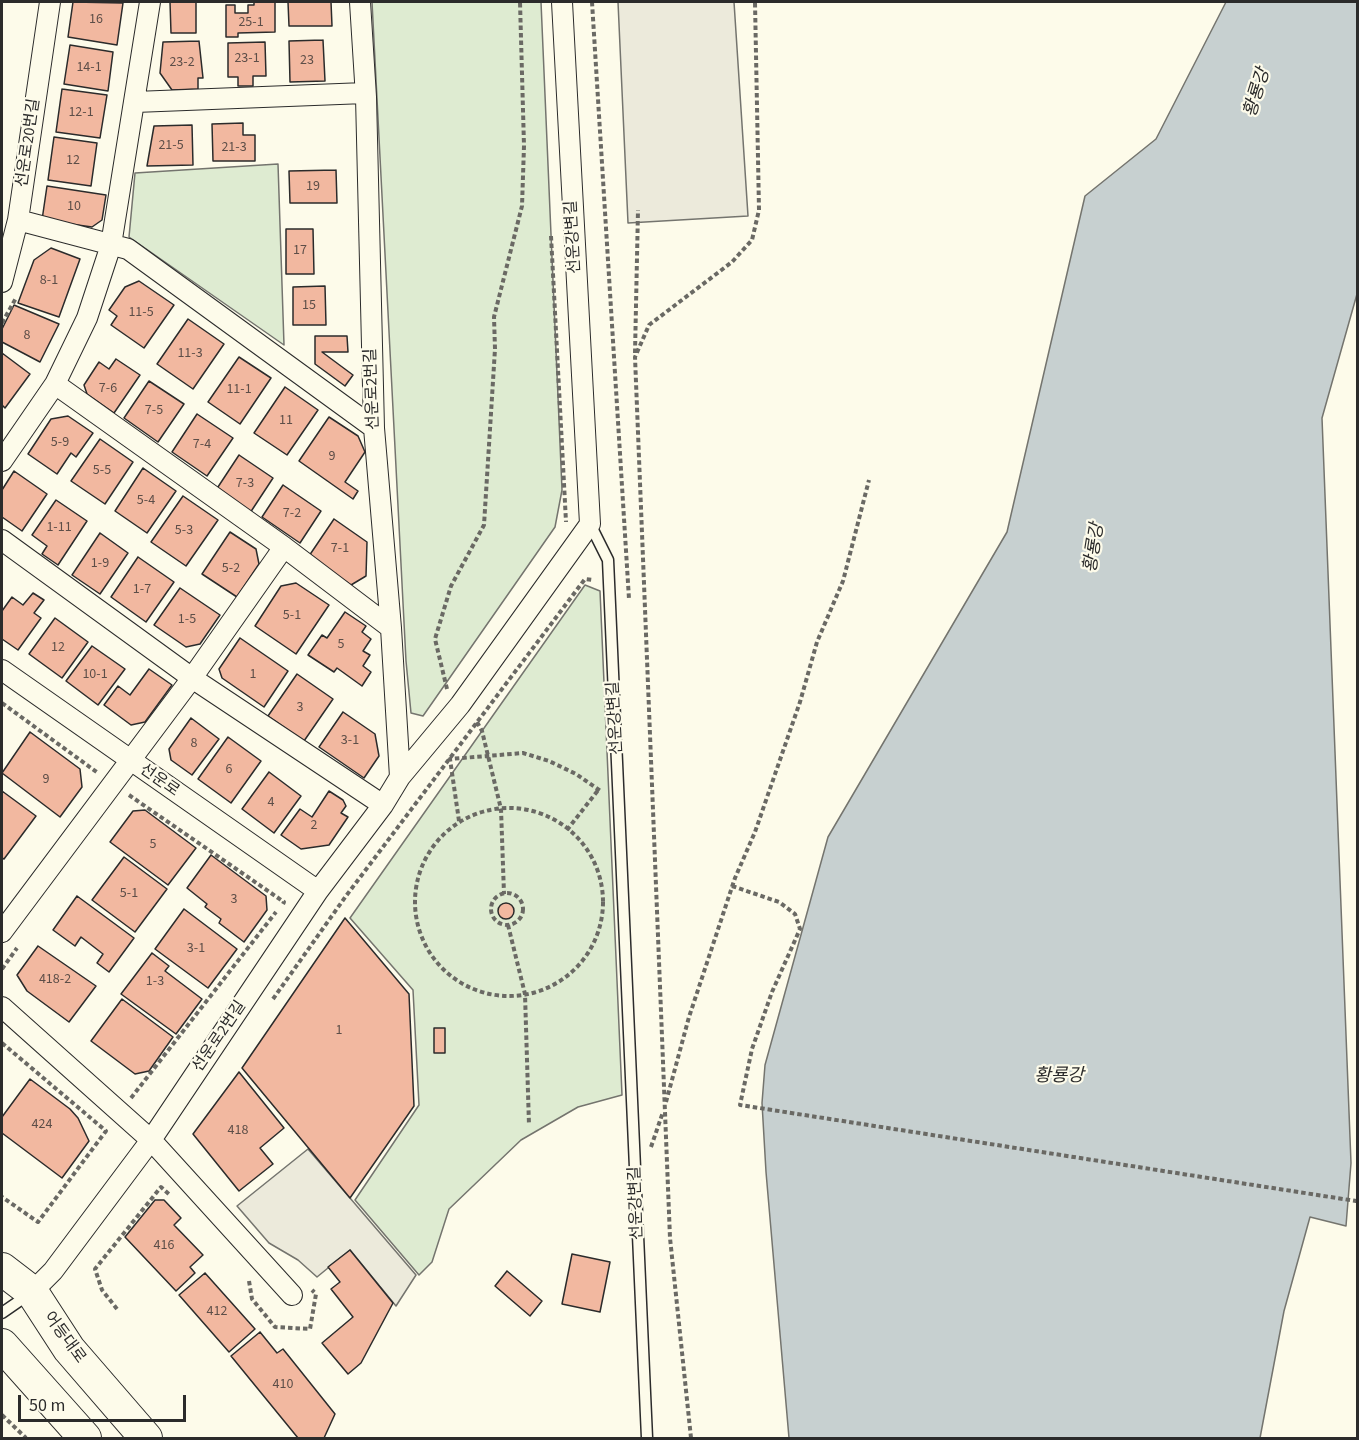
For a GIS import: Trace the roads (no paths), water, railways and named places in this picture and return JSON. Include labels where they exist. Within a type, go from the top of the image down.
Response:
[{"type":"main road","name":"어등대로","points":[[2,1269],[32,1292],[69,1349],[147,1438]]},
{"type":"main road","points":[[2,1345],[85,1438]]},
{"type":"street","name":"선운로20번길","points":[[2,282],[18,220],[50,2]]},
{"type":"street","points":[[2,461],[56,384],[87,318],[111,245],[150,2]]},
{"type":"street","name":"선운로2번길","points":[[360,2],[365,93],[374,428],[391,628],[400,777]]},
{"type":"street","name":"선운강변길","points":[[562,2],[590,524]]},
{"type":"street","points":[[135,102],[365,93]]},
{"type":"street","points":[[18,220],[128,249],[374,428]]},
{"type":"street","points":[[56,384],[284,547],[391,628]]},
{"type":"street","name":"선운로2번길","points":[[32,1292],[53,1271],[151,1140],[318,891],[383,805],[400,777],[460,705],[590,524]]},
{"type":"street","points":[[2,540],[192,678],[383,805]]},
{"type":"street","points":[[2,932],[192,678],[284,547]]},
{"type":"street","name":"선운로","points":[[2,670],[318,891]]},
{"type":"street","points":[[2,1007],[151,1140],[300,1290]]},
{"type":"lane","name":"선운강변길","points":[[590,524],[609,560],[647,1438]]},
{"type":"lane","points":[[2,1313],[32,1292]]},
{"type":"water","name":"황룡강","points":[[1226,2],[1357,2],[1357,294],[1322,418],[1351,1163],[1346,1226],[1310,1217],[1284,1311],[1260,1438],[789,1438],[762,1103],[765,1065],[828,837],[1007,532],[1085,196],[1156,139]]}]
